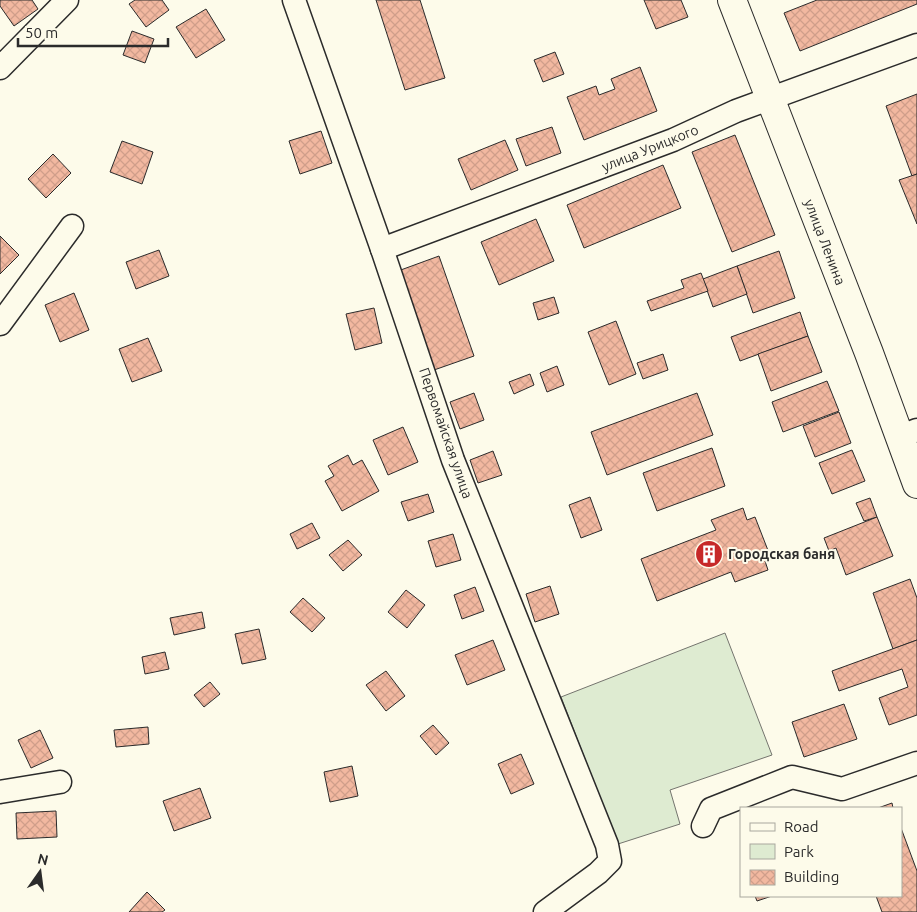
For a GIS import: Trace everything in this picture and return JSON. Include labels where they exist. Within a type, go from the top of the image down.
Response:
[{"type":"main road","name":"улица Ленина","points":[[732,0],[908,433],[917,484]]},
{"type":"street","points":[[0,68],[66,0]]},
{"type":"street","name":"Первомайская улица","points":[[294,0],[454,460],[608,845],[610,861],[598,873],[545,912]]},
{"type":"street","name":"улица Урицкого","points":[[382,249],[673,140],[736,111],[917,45]]},
{"type":"street","points":[[0,324],[72,226]]},
{"type":"street","points":[[703,826],[711,809],[792,777],[842,789],[917,763]]},
{"type":"street","points":[[0,792],[60,782]]},
{"type":"green space","points":[[725,633],[772,755],[670,790],[680,824],[618,844],[561,697]]},
{"type":"building","points":[[0,0],[32,0],[38,9],[14,26],[0,6]]},
{"type":"building","points":[[135,0],[162,0],[169,10],[146,27],[129,4]]},
{"type":"building","points":[[376,0],[420,0],[445,78],[405,90]]},
{"type":"building","points":[[644,0],[681,0],[688,17],[656,29]]},
{"type":"building","points":[[817,0],[917,0],[917,4],[800,51],[784,13]]},
{"type":"building","points":[[206,9],[225,40],[196,58],[176,27]]},
{"type":"building","points":[[132,31],[154,39],[145,63],[123,55]]},
{"type":"building","points":[[555,52],[564,74],[543,82],[534,60]]},
{"type":"building","points":[[640,67],[657,111],[584,140],[567,97],[596,86],[599,95],[615,89],[611,79]]},
{"type":"building","points":[[917,94],[917,174],[912,176],[886,106]]},
{"type":"building","points":[[552,127],[561,153],[526,166],[516,139]]},
{"type":"building","points":[[321,131],[332,163],[300,174],[289,141]]},
{"type":"building","points":[[735,135],[775,235],[732,252],[692,152]]},
{"type":"building","points":[[505,140],[518,170],[471,190],[458,159]]},
{"type":"building","points":[[122,141],[153,152],[142,184],[110,172]]},
{"type":"building","points":[[53,154],[71,173],[46,198],[28,179]]},
{"type":"building","points":[[663,165],[681,208],[584,248],[567,205]]},
{"type":"building","points":[[917,174],[917,224],[899,180]]},
{"type":"building","points":[[536,219],[554,261],[499,285],[481,242]]},
{"type":"building","points":[[0,236],[19,255],[0,274]]},
{"type":"building","points":[[159,250],[169,276],[136,289],[126,262]]},
{"type":"building","points":[[779,251],[795,298],[753,313],[737,266]]},
{"type":"building","points":[[439,256],[474,356],[434,370],[398,271]]},
{"type":"building","points":[[737,266],[747,294],[713,307],[703,279]]},
{"type":"building","points":[[701,273],[708,291],[651,311],[647,301],[684,288],[681,280]]},
{"type":"building","points":[[74,293],[89,330],[60,342],[45,305]]},
{"type":"building","points":[[554,297],[559,313],[538,320],[533,303]]},
{"type":"building","points":[[374,308],[382,343],[355,350],[346,314]]},
{"type":"building","points":[[800,312],[808,336],[740,361],[731,337]]},
{"type":"building","points":[[616,321],[636,374],[609,385],[588,332]]},
{"type":"building","points":[[808,336],[822,372],[771,391],[758,354]]},
{"type":"building","points":[[148,338],[162,371],[132,382],[119,349]]},
{"type":"building","points":[[663,354],[668,370],[643,379],[637,363]]},
{"type":"building","points":[[557,366],[564,385],[547,392],[540,373]]},
{"type":"building","points":[[530,374],[534,385],[514,394],[509,382]]},
{"type":"building","points":[[827,381],[839,411],[783,432],[772,402]]},
{"type":"building","points":[[474,393],[484,420],[460,429],[450,402]]},
{"type":"building","points":[[697,393],[713,435],[607,475],[591,432]]},
{"type":"building","points":[[839,412],[851,443],[815,457],[803,426]]},
{"type":"building","points":[[403,427],[418,462],[388,475],[373,440]]},
{"type":"building","points":[[712,448],[725,486],[657,511],[643,473]]},
{"type":"building","points":[[852,450],[865,481],[832,494],[819,463]]},
{"type":"building","points":[[493,451],[502,475],[478,483],[470,460]]},
{"type":"building","points":[[348,455],[353,465],[362,460],[379,491],[342,511],[325,481],[334,476],[328,466]]},
{"type":"building","points":[[428,494],[434,512],[408,521],[401,502]]},
{"type":"building","points":[[590,497],[602,530],[581,538],[569,505]]},
{"type":"building","points":[[870,498],[877,517],[864,521],[856,503]]},
{"type":"building","name":"Городская баня","points":[[743,508],[747,520],[755,517],[769,553],[763,555],[768,570],[735,582],[731,572],[657,601],[641,559],[716,530],[711,520]]},
{"type":"building","points":[[877,517],[893,556],[846,575],[836,548],[829,551],[824,538]]},
{"type":"building","points":[[312,523],[320,538],[297,549],[290,534]]},
{"type":"building","points":[[453,534],[461,560],[436,567],[428,541]]},
{"type":"building","points":[[348,540],[362,555],[343,571],[329,555]]},
{"type":"building","points":[[910,579],[917,598],[917,640],[893,649],[873,593]]},
{"type":"building","points":[[550,586],[559,614],[535,622],[526,594]]},
{"type":"building","points":[[475,587],[484,611],[462,619],[454,595]]},
{"type":"building","points":[[406,590],[425,605],[407,628],[388,612]]},
{"type":"building","points":[[303,598],[325,618],[312,632],[290,612]]},
{"type":"building","points":[[202,612],[205,628],[174,635],[170,618]]},
{"type":"building","points":[[259,629],[266,659],[242,664],[235,634]]},
{"type":"building","points":[[493,640],[505,670],[467,685],[455,655]]},
{"type":"building","points":[[917,640],[917,715],[889,725],[879,698],[908,687],[902,669],[839,691],[832,671]]},
{"type":"building","points":[[165,652],[169,669],[145,674],[142,657]]},
{"type":"building","points":[[386,671],[405,696],[386,711],[366,685]]},
{"type":"building","points":[[210,682],[220,694],[204,707],[194,695]]},
{"type":"building","points":[[844,704],[857,739],[804,757],[792,722]]},
{"type":"building","points":[[433,725],[449,743],[436,755],[420,736]]},
{"type":"building","points":[[148,727],[149,744],[116,747],[114,730]]},
{"type":"building","points":[[40,730],[53,758],[31,768],[18,740]]},
{"type":"building","points":[[521,754],[534,784],[511,794],[498,764]]},
{"type":"building","points":[[352,766],[358,796],[330,802],[324,772]]},
{"type":"building","points":[[200,788],[211,818],[174,831],[163,801]]},
{"type":"building","points":[[892,803],[893,807],[881,807]]},
{"type":"building","points":[[56,811],[57,837],[17,839],[16,813]]},
{"type":"building","points":[[902,831],[917,871],[917,912],[882,912],[876,897],[902,897]]},
{"type":"building","points":[[147,892],[165,910],[162,912],[129,912]]},
{"type":"building","points":[[755,897],[769,897],[757,901]]},
{"type":"place","name":"Городская баня","points":[[709,554]]}]
